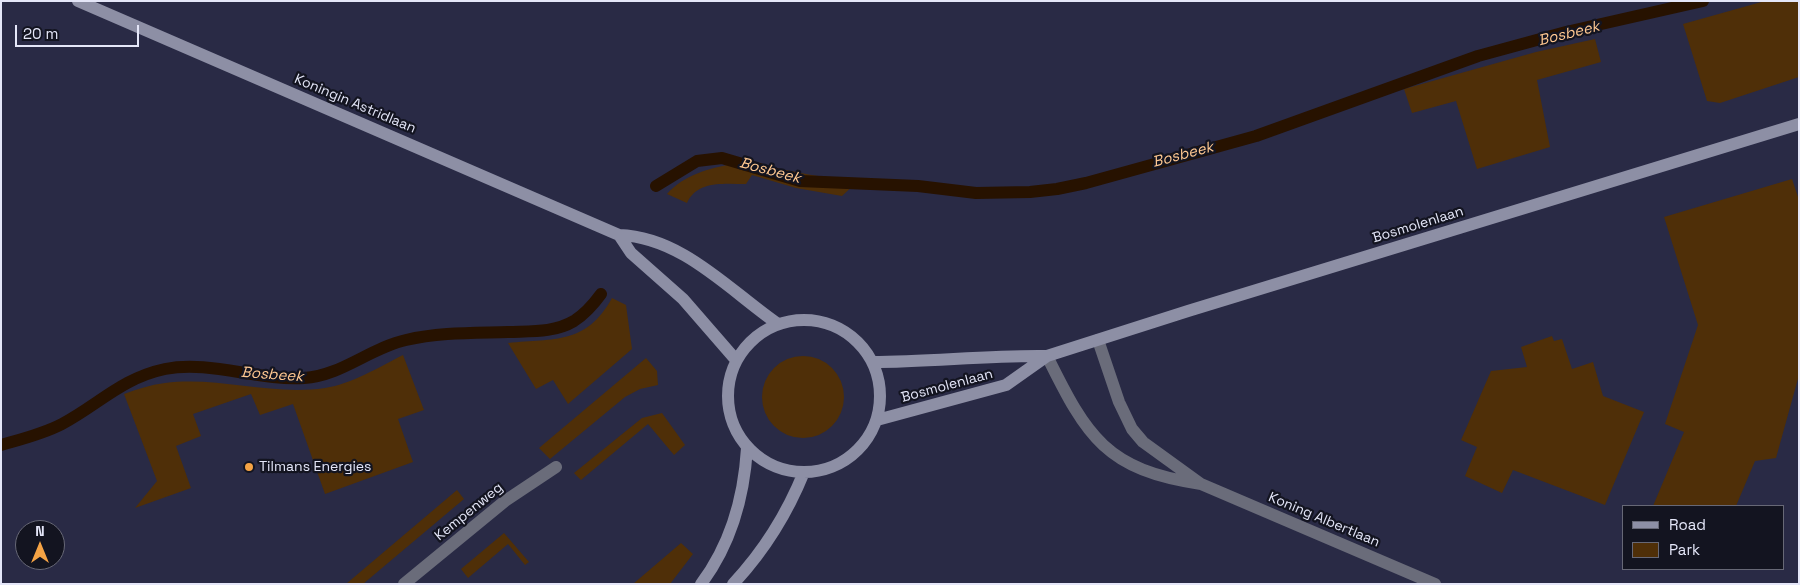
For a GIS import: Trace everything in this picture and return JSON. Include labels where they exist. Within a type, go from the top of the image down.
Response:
[{"type":"main road","name":"Koningin Astridlaan","points":[[78,1],[619,235],[640,236],[696,262],[778,324]]},
{"type":"main road","name":"Bosmolenlaan","points":[[877,420],[1006,385],[1047,356],[1799,124]]},
{"type":"main road","points":[[619,235],[631,253],[683,298],[736,360]]},
{"type":"main road","points":[[805,320],[833,325],[856,340],[872,362],[880,391],[877,420],[861,447],[849,457],[820,471],[788,471],[773,466],[747,448],[738,435],[727,406],[730,374],[736,360],[754,338],[778,324],[805,320]]},
{"type":"main road","name":"Bosmolenlaan","points":[[872,362],[902,362],[1000,355],[1047,356]]},
{"type":"main road","points":[[701,584],[716,562],[731,531],[745,482],[747,448]]},
{"type":"main road","points":[[733,584],[762,551],[793,500],[804,472]]},
{"type":"street","name":"Koning Albertlaan","points":[[1098,340],[1119,402],[1132,429],[1143,442],[1201,484],[1435,584]]},
{"type":"street","name":"Koning Albertlaan","points":[[1047,356],[1072,408],[1085,426],[1114,455],[1130,465],[1165,479],[1201,484]]},
{"type":"street","name":"Kempenweg","points":[[404,584],[504,501],[556,467]]},
{"type":"green space","points":[[1765,1],[1799,1],[1799,77],[1720,103],[1707,101],[1683,24]]},
{"type":"green space","points":[[1595,39],[1601,62],[1537,80],[1550,147],[1477,169],[1456,101],[1412,113],[1404,89],[1536,52]]},
{"type":"green space","points":[[733,164],[765,166],[827,178],[859,180],[842,196],[796,188],[752,175],[746,184],[712,185],[697,190],[687,203],[667,194],[681,182],[697,173]]},
{"type":"green space","points":[[1792,179],[1799,200],[1799,375],[1776,458],[1755,461],[1736,505],[1653,505],[1684,432],[1665,424],[1698,325],[1664,217]]},
{"type":"green space","points":[[612,298],[626,305],[632,349],[568,404],[553,380],[536,389],[508,343],[555,339],[580,332],[602,313]]},
{"type":"green space","points":[[1552,336],[1554,341],[1562,339],[1572,369],[1593,362],[1603,396],[1644,412],[1605,505],[1513,470],[1502,493],[1465,476],[1477,447],[1461,440],[1491,371],[1527,367],[1521,347]]},
{"type":"green space","points":[[403,355],[424,410],[398,419],[413,462],[325,494],[293,404],[260,415],[251,394],[193,414],[201,436],[176,446],[191,488],[135,508],[157,481],[124,394],[154,385],[185,382],[205,382],[285,390],[325,388],[355,379]]},
{"type":"green space","points":[[803,356],[819,359],[832,368],[841,381],[844,397],[841,413],[832,426],[819,435],[803,438],[787,435],[774,426],[765,413],[762,397],[765,381],[774,368],[787,359]]},
{"type":"green space","points":[[646,358],[657,371],[658,385],[640,389],[625,397],[550,459],[539,448]]},
{"type":"green space","points":[[662,413],[685,445],[674,455],[648,424],[581,480],[574,473],[642,418]]},
{"type":"green space","points":[[457,490],[464,499],[363,584],[346,584]]},
{"type":"green space","points":[[504,533],[529,562],[525,565],[508,544],[468,578],[461,569]]},
{"type":"green space","points":[[681,543],[693,554],[670,584],[633,584]]},
{"type":"waterway","name":"Bosbeek","points":[[656,186],[697,161],[722,158],[800,181],[918,186],[976,193],[1030,192],[1057,189],[1086,183],[1256,136],[1478,56],[1566,32],[1703,1]]},
{"type":"waterway","name":"Bosbeek","points":[[1,445],[55,428],[123,385],[150,373],[165,369],[199,367],[269,377],[304,378],[318,376],[343,367],[380,349],[418,337],[558,328],[582,315],[601,294]]},
{"type":"place","name":"Tilmans Energies","points":[[249,467]]}]
